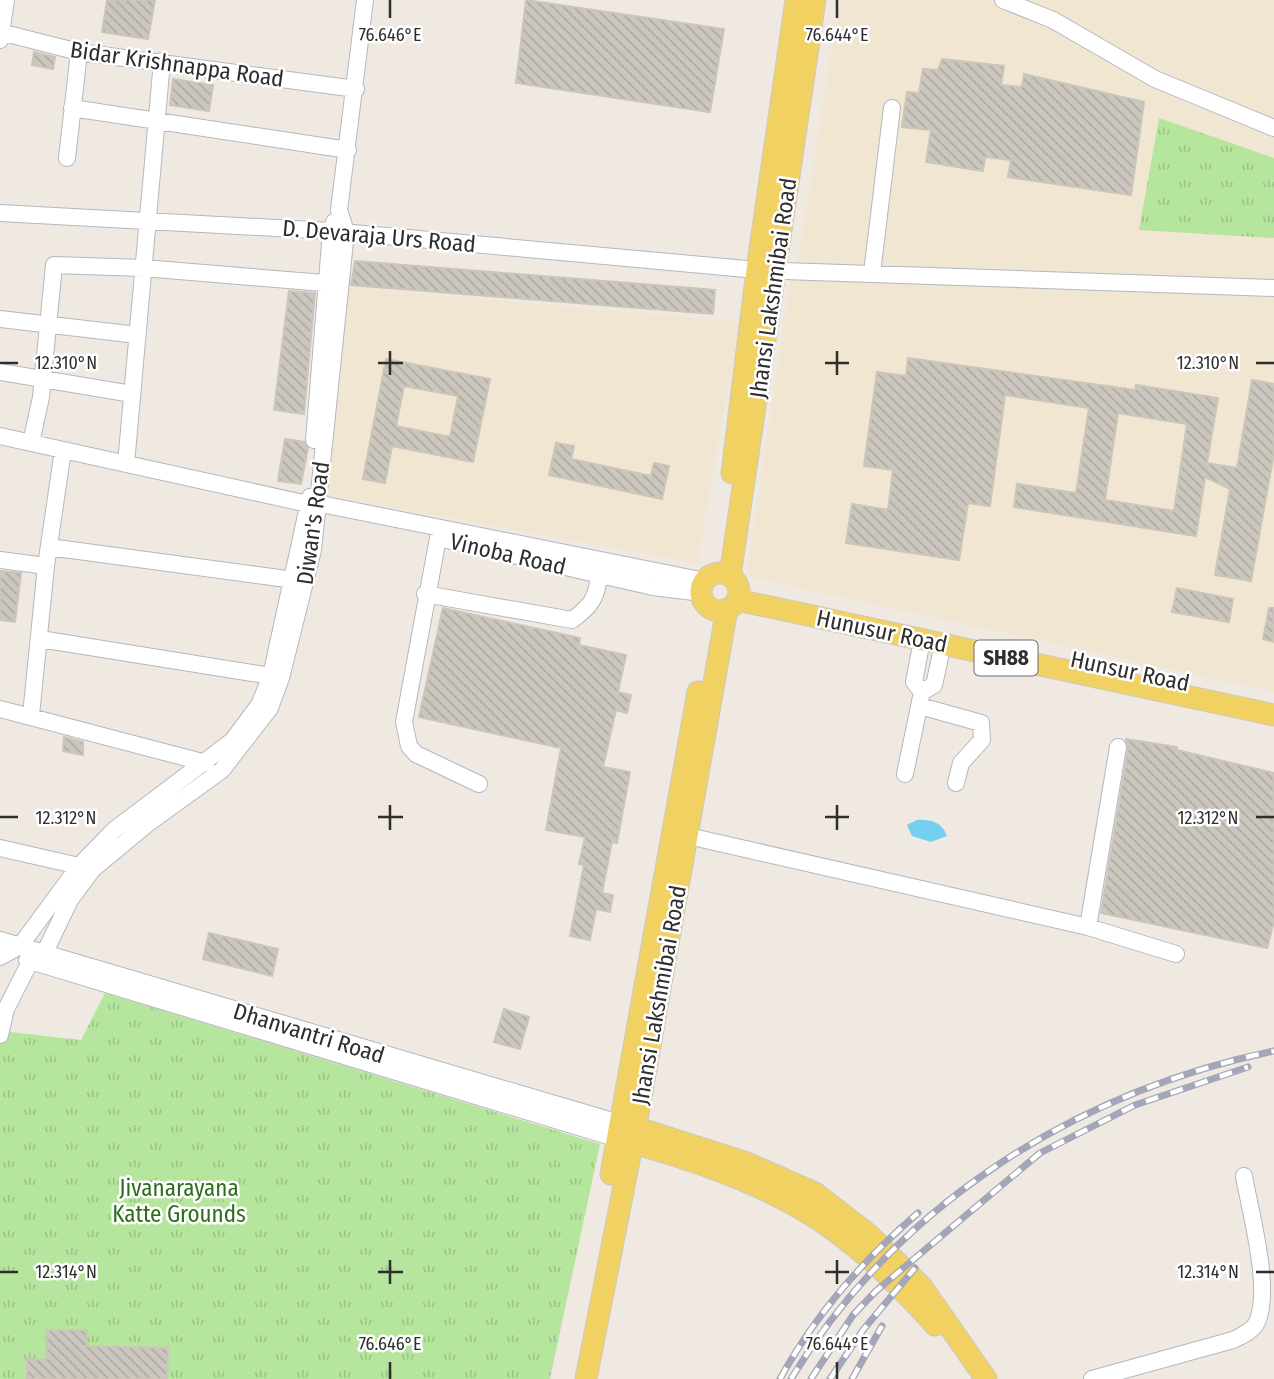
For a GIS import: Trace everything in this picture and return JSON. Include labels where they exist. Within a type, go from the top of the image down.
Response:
[{"type":"main road","name":"Jhansi Lakshmibai Road","points":[[573,1379],[688,836],[767,270],[796,0]]},
{"type":"main road","name":"Jhansi Lakshmibai Road","points":[[767,270],[815,0]]},
{"type":"main road","name":"Jhansi Lakshmibai Road","points":[[586,1379],[626,1132],[722,591]]},
{"type":"main road","name":"Hunusur Road","points":[[722,591],[922,640],[1274,715]]},
{"type":"main road","name":"Hunsur Road","points":[[722,591],[1274,702]]},
{"type":"main road","points":[[626,1132],[741,1180],[802,1209],[852,1243],[908,1296],[939,1330],[971,1379]]},
{"type":"main road","points":[[626,1132],[747,1163],[815,1193],[867,1233],[922,1287],[986,1379]]},
{"type":"street","points":[[0,40],[6,0]]},
{"type":"street","points":[[72,108],[348,150],[365,0]]},
{"type":"street","points":[[1003,0],[1054,20],[1155,79],[1274,128]]},
{"type":"street","name":"Bidar Krishnappa Road","points":[[0,32],[79,52],[356,89]]},
{"type":"street","points":[[67,158],[79,52]]},
{"type":"street","points":[[126,464],[162,61]]},
{"type":"street","points":[[873,273],[892,108]]},
{"type":"street","name":"Diwan's Road","points":[[0,1035],[5,1009],[70,900],[93,869],[146,825],[222,771],[270,708],[307,582],[335,284],[339,210],[348,150]]},
{"type":"street","name":"D. Devaraja Urs Road","points":[[0,213],[339,231],[767,270],[1274,288]]},
{"type":"street","points":[[30,443],[43,379],[54,265],[143,268],[335,284]]},
{"type":"street","points":[[0,319],[137,335]]},
{"type":"street","points":[[0,372],[132,394]]},
{"type":"street","name":"Vinoba Road","points":[[0,436],[722,591]]},
{"type":"street","points":[[31,715],[46,566],[63,450]]},
{"type":"street","points":[[1,951],[20,946],[79,866],[140,808],[206,763],[232,741],[259,705],[271,676],[313,505]]},
{"type":"street","name":"Vinoba Road","points":[[313,505],[324,513],[599,575],[722,591]]},
{"type":"street","points":[[438,538],[425,594],[404,722],[405,736],[416,754],[479,784]]},
{"type":"street","points":[[49,547],[294,580]]},
{"type":"street","points":[[0,560],[46,566]]},
{"type":"street","points":[[425,594],[572,620],[591,606],[597,596],[599,575]]},
{"type":"street","points":[[40,639],[271,676]]},
{"type":"street","points":[[922,640],[914,682],[921,699],[981,723],[982,740],[961,763],[956,783]]},
{"type":"street","points":[[905,774],[921,699],[934,685],[943,644]]},
{"type":"street","points":[[1,715],[31,715],[206,763]]},
{"type":"street","points":[[1088,926],[1118,747]]},
{"type":"street","points":[[688,836],[1088,926],[1176,954]]},
{"type":"street","points":[[0,848],[79,866]]},
{"type":"street","name":"Dhanvantri Road","points":[[20,946],[38,956]]},
{"type":"street","name":"Dhanvantri Road","points":[[1,951],[38,956],[626,1132]]},
{"type":"street","points":[[1092,1379],[1233,1340],[1249,1332],[1256,1323],[1262,1290],[1244,1176]]},
{"type":"shaded area","points":[[840,0],[1274,0],[1274,692],[746,576],[792,272],[796,272]]},
{"type":"shaded area","points":[[346,287],[740,322],[697,563],[325,495]]},
{"type":"green space","points":[[1159,118],[1274,158],[1274,238],[1139,230]]},
{"type":"green space","name":"Jivanarayana Katte Grounds","points":[[105,993],[600,1144],[550,1379],[0,1379],[0,1031],[81,1040]]},
{"type":"water","points":[[917,820],[935,822],[947,836],[931,842],[912,836],[907,825]]},
{"type":"building","points":[[107,0],[155,0],[148,39],[102,32]]},
{"type":"building","points":[[526,0],[724,29],[710,112],[516,83]]},
{"type":"building","points":[[34,52],[55,57],[53,69],[32,65]]},
{"type":"building","points":[[942,59],[1004,66],[1001,85],[1022,87],[1024,74],[1144,102],[1131,195],[1008,177],[1011,160],[985,157],[983,171],[926,162],[931,130],[902,127],[907,92],[919,93],[923,69],[938,70]]},
{"type":"building","points":[[173,79],[213,85],[209,111],[170,105]]},
{"type":"building","points":[[355,261],[715,290],[713,314],[351,285]]},
{"type":"building","points":[[289,291],[315,293],[304,414],[274,410]]},
{"type":"building","points":[[908,358],[1135,390],[1136,385],[1218,398],[1207,463],[1237,468],[1252,380],[1274,384],[1274,453],[1251,581],[1215,575],[1230,489],[1205,477],[1196,536],[1014,507],[1017,484],[1076,493],[1089,408],[1005,395],[990,506],[968,503],[959,560],[846,543],[852,504],[888,510],[893,470],[864,466],[877,372],[906,376]],"holes":[[[1118,413],[1187,424],[1174,511],[1105,500]]]},
{"type":"building","points":[[386,359],[490,379],[473,462],[392,446],[385,483],[363,479]],"holes":[[[404,386],[458,396],[450,437],[396,426]]]},
{"type":"building","points":[[285,439],[304,442],[308,448],[301,484],[278,481]]},
{"type":"building","points":[[556,443],[574,446],[571,459],[651,476],[654,463],[669,466],[662,499],[549,475]]},
{"type":"building","points":[[0,571],[21,573],[15,622],[0,620]]},
{"type":"building","points":[[1177,588],[1233,599],[1229,622],[1172,612]]},
{"type":"building","points":[[443,608],[580,638],[579,645],[626,655],[618,692],[631,695],[627,713],[616,710],[603,767],[630,772],[617,843],[612,842],[602,893],[613,895],[610,912],[596,909],[590,940],[570,936],[584,865],[579,864],[585,837],[546,830],[561,748],[419,717]]},
{"type":"building","points":[[1269,608],[1274,608],[1274,642],[1263,639]]},
{"type":"building","points":[[64,737],[83,742],[83,755],[63,751]]},
{"type":"building","points":[[1126,739],[1177,747],[1177,750],[1274,773],[1274,921],[1267,948],[1101,913],[1128,749]]},
{"type":"building","points":[[209,933],[278,949],[272,976],[203,959]]},
{"type":"building","points":[[504,1009],[529,1017],[520,1049],[494,1042]]},
{"type":"building","points":[[47,1330],[87,1330],[86,1346],[168,1348],[167,1379],[27,1379],[27,1359],[46,1360]]},
{"type":"railway","points":[[791,1379],[834,1316],[883,1260],[938,1209],[998,1165],[1062,1127],[1130,1095],[1201,1070],[1274,1051]]},
{"type":"railway","points":[[811,1379],[853,1315],[876,1291],[1040,1153],[1135,1105],[1248,1067]]},
{"type":"railway","points":[[780,1379],[809,1333],[859,1269],[918,1213]]},
{"type":"railway","points":[[830,1379],[863,1330],[915,1268]]},
{"type":"railway","points":[[852,1379],[882,1326]]}]
